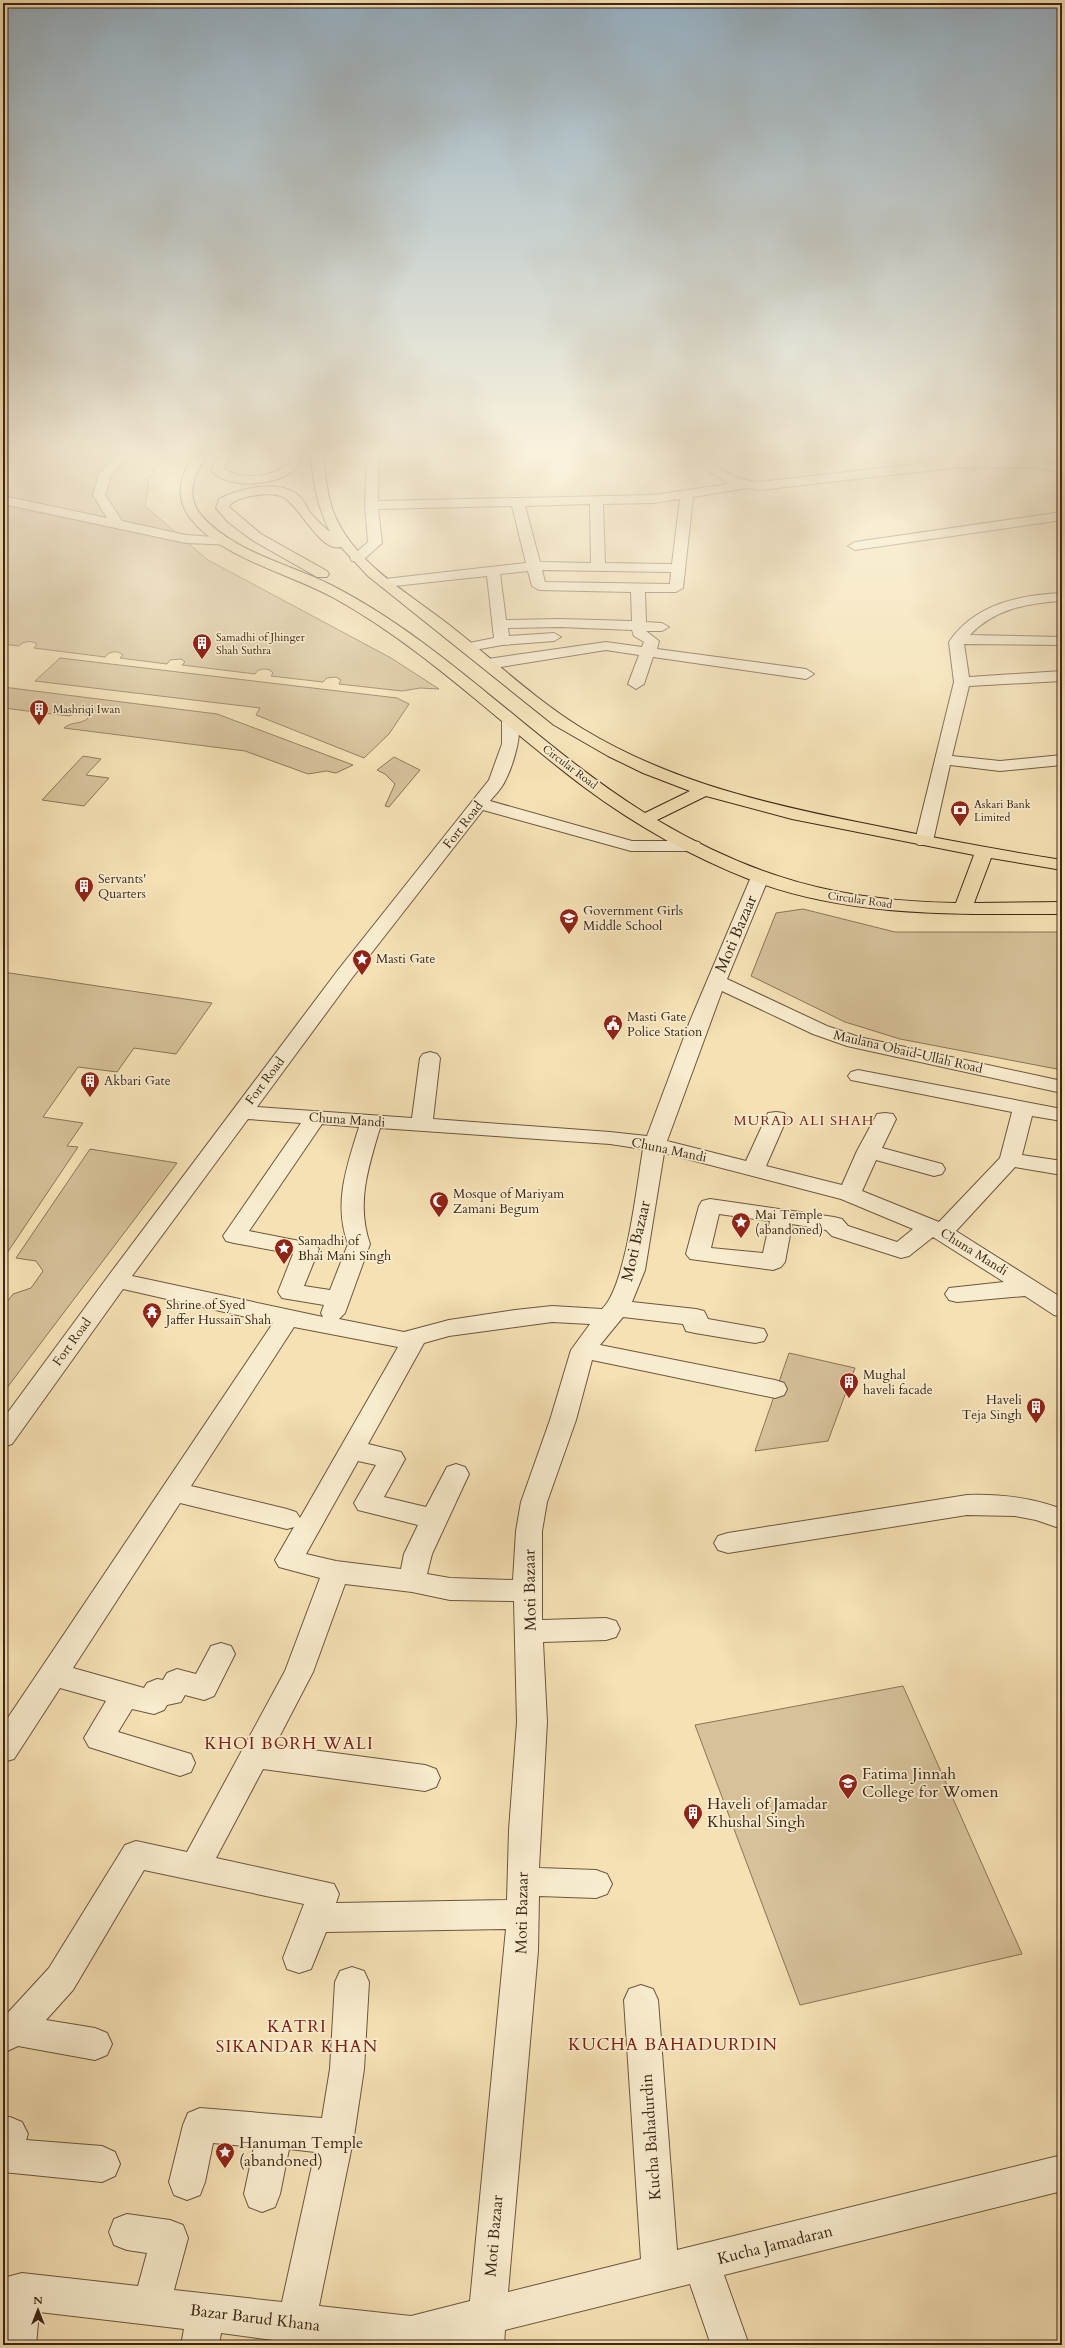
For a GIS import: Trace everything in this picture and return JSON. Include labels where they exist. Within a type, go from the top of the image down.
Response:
[{"type":"main road","name":"Circular Road","points":[[267,561],[337,594],[402,633],[447,667],[573,771],[646,819],[694,846],[760,878],[808,892],[848,900],[914,906],[963,908],[1062,908]]},
{"type":"main road","points":[[298,561],[326,576],[337,594]]},
{"type":"main road","points":[[359,561],[385,583],[469,647],[553,716],[631,762],[702,792],[766,810],[984,853],[1062,865]]},
{"type":"main road","points":[[646,819],[702,792]]},
{"type":"main road","points":[[963,908],[984,853]]},
{"type":"street","points":[[533,561],[539,586],[676,588],[680,561]]},
{"type":"street","points":[[598,561],[598,567]]},
{"type":"street","points":[[385,583],[493,572],[534,566],[679,568]]},
{"type":"street","points":[[493,572],[502,641]]},
{"type":"street","points":[[636,684],[645,638],[638,587]]},
{"type":"street","points":[[924,841],[945,760],[962,682],[956,642],[968,626],[1002,606],[1035,597],[1062,597]]},
{"type":"street","points":[[499,624],[561,630],[593,635],[645,638],[806,674]]},
{"type":"street","points":[[488,664],[606,646],[645,638],[662,627]]},
{"type":"street","points":[[469,647],[561,630]]},
{"type":"street","points":[[561,630],[565,652]]},
{"type":"street","points":[[958,639],[1062,640]]},
{"type":"street","points":[[962,682],[1062,676]]},
{"type":"street","name":"Fort Road","points":[[3,1438],[117,1280],[345,974],[497,781],[510,744],[510,720]]},
{"type":"street","points":[[945,760],[1000,766],[1062,760]]},
{"type":"street","points":[[480,804],[631,846],[694,846]]},
{"type":"street","name":"Moti Bazaar","points":[[486,2331],[522,1951],[524,1830],[532,1722],[528,1591],[529,1531],[534,1502],[563,1420],[583,1350],[612,1313],[633,1270],[655,1144],[716,981],[760,878]]},
{"type":"street","name":"Maulana Obaid-Ullah Road","points":[[716,981],[820,1030],[854,1042],[1062,1087]]},
{"type":"street","points":[[422,1125],[430,1058]]},
{"type":"street","points":[[858,1076],[1062,1115]]},
{"type":"street","points":[[782,1216],[834,1224],[840,1231],[901,1251],[937,1229],[970,1205],[1010,1160],[1024,1108]]},
{"type":"street","name":"Chuna Mandi","points":[[242,1112],[610,1138],[655,1144],[849,1194],[937,1229],[1062,1309]]},
{"type":"street","points":[[316,1117],[234,1236],[307,1249],[290,1292],[338,1299]]},
{"type":"street","points":[[753,1170],[776,1118]]},
{"type":"street","points":[[849,1194],[868,1151],[885,1119]]},
{"type":"street","points":[[328,1326],[359,1244],[353,1232],[350,1194],[371,1121]]},
{"type":"street","points":[[868,1151],[934,1169]]},
{"type":"street","points":[[1010,1160],[1062,1168]]},
{"type":"street","points":[[117,1280],[288,1318],[404,1340],[449,1328],[515,1318],[552,1314],[584,1315],[612,1313],[696,1317],[695,1325],[755,1335]]},
{"type":"street","points":[[957,1294],[1028,1288]]},
{"type":"street","points":[[3,1750],[288,1318]]},
{"type":"street","points":[[416,1336],[289,1560],[336,1572],[412,1581],[450,1588],[528,1591]]},
{"type":"street","points":[[583,1350],[774,1389]]},
{"type":"street","points":[[352,1450],[392,1459],[367,1503],[434,1519]]},
{"type":"street","points":[[412,1581],[418,1554],[456,1474]]},
{"type":"street","points":[[173,1492],[287,1519]]},
{"type":"street","points":[[728,1542],[953,1506],[1004,1504],[1046,1511],[1062,1519]]},
{"type":"street","points":[[195,1868],[299,1672],[336,1572]]},
{"type":"street","points":[[530,1631],[606,1629]]},
{"type":"street","points":[[53,1674],[124,1695],[154,1702],[157,1691],[171,1694],[177,1681],[204,1688],[221,1654]]},
{"type":"street","points":[[124,1695],[99,1738],[180,1763]]},
{"type":"street","points":[[255,1755],[425,1778]]},
{"type":"street","points":[[9,2034],[61,1979],[136,1855],[323,1894],[316,1918],[299,1958]]},
{"type":"street","points":[[523,1882],[596,1884]]},
{"type":"street","points":[[316,1918],[522,1914]]},
{"type":"street","points":[[296,2324],[336,2136],[347,2068],[352,1982]]},
{"type":"street","name":"Kucha Bahadurdin","points":[[641,2000],[660,2274]]},
{"type":"street","points":[[9,2034],[94,2044]]},
{"type":"street","points":[[187,2182],[200,2124],[336,2136]]},
{"type":"street","points":[[262,2194],[275,2131]]},
{"type":"street","points":[[3,2134],[10,2134],[3,2155],[102,2164]]},
{"type":"street","name":"Kucha Jamadaran","points":[[486,2331],[660,2274],[1062,2173]]},
{"type":"street","points":[[127,2232],[170,2238],[151,2307]]},
{"type":"street","points":[[701,2263],[730,2345]]},
{"type":"street","points":[[12,2294],[17,2345]]},
{"type":"street","name":"Bazar Barud Khana","points":[[12,2294],[151,2307],[203,2329],[296,2324],[334,2336],[411,2335],[486,2331]]},
{"type":"shaded area","points":[[3,561],[209,561],[391,658],[439,689],[420,688],[402,691],[339,684],[341,680],[336,677],[327,678],[323,682],[271,676],[273,673],[266,669],[261,669],[255,674],[182,665],[185,662],[181,659],[170,660],[167,664],[120,658],[123,655],[116,652],[111,652],[105,657],[34,648],[37,644],[30,642],[25,642],[19,646],[3,644]]},
{"type":"shaded area","points":[[60,658],[397,698],[409,704],[389,734],[364,758],[256,715],[260,708],[35,681]]},
{"type":"shaded area","points":[[3,687],[217,714],[353,765],[336,773],[326,771],[308,774],[245,751],[64,728],[70,724],[85,720],[88,718],[87,715],[76,713],[69,716],[3,708]]},
{"type":"shaded area","points":[[83,756],[101,759],[86,775],[109,778],[84,806],[42,800]]},
{"type":"shaded area","points":[[394,757],[420,770],[389,807],[385,806],[395,784],[385,774],[377,770]]},
{"type":"shaded area","points":[[803,909],[895,932],[1062,932],[1062,1070],[900,1039],[845,1022],[751,976],[776,913]]},
{"type":"shaded area","points":[[3,972],[212,1003],[176,1054],[134,1048],[117,1072],[78,1067],[43,1117],[83,1123],[67,1146],[78,1147],[3,1259]]},
{"type":"shaded area","points":[[90,1149],[177,1163],[3,1393],[3,1307],[13,1294],[31,1288],[43,1271],[36,1261],[16,1258]]},
{"type":"shaded area","points":[[789,1353],[855,1368],[828,1441],[755,1451]]},
{"type":"shaded area","points":[[903,1686],[1022,1954],[800,2005],[695,1725]]},
{"type":"place","name":"Samadhi of Jhinger Shah Suthra","points":[[202,660]]},
{"type":"place","name":"Mashriqi Iwan","points":[[39,726]]},
{"type":"place","name":"Askari Bank Limited","points":[[960,827]]},
{"type":"place","name":"Servants' Quarters","points":[[84,903]]},
{"type":"place","name":"Government Girls Middle School","points":[[569,935]]},
{"type":"place","name":"Masti Gate","points":[[362,976]]},
{"type":"place","name":"Masti Gate Police Station","points":[[613,1041]]},
{"type":"place","name":"Akbari Gate","points":[[90,1098]]},
{"type":"place","name":"Mosque of Mariyam Zamani Begum","points":[[439,1218]]},
{"type":"place","name":"Mai Temple (abandoned)","points":[[741,1239]]},
{"type":"place","name":"Samadhi of Bhai Mani Singh","points":[[284,1265]]},
{"type":"place","name":"Shrine of Syed Jaffer Hussain Shah","points":[[152,1329]]},
{"type":"place","name":"Mughal haveli facade","points":[[849,1399]]},
{"type":"place","name":"Haveli Teja Singh","points":[[1036,1424]]},
{"type":"place","name":"Fatima Jinnah College for Women","points":[[848,1800]]},
{"type":"place","name":"Haveli of Jamadar Khushal Singh","points":[[693,1830]]},
{"type":"place","name":"Hanuman Temple (abandoned)","points":[[225,2169]]},
{"type":"district","name":"MURAD ALI SHAH","points":[[804,1120]]},
{"type":"district","name":"KHOI BORH WALI","points":[[289,1743]]},
{"type":"district","name":"KATRI SIKANDAR KHAN","points":[[297,2036]]},
{"type":"district","name":"KUCHA BAHADURDIN","points":[[673,2044]]}]
